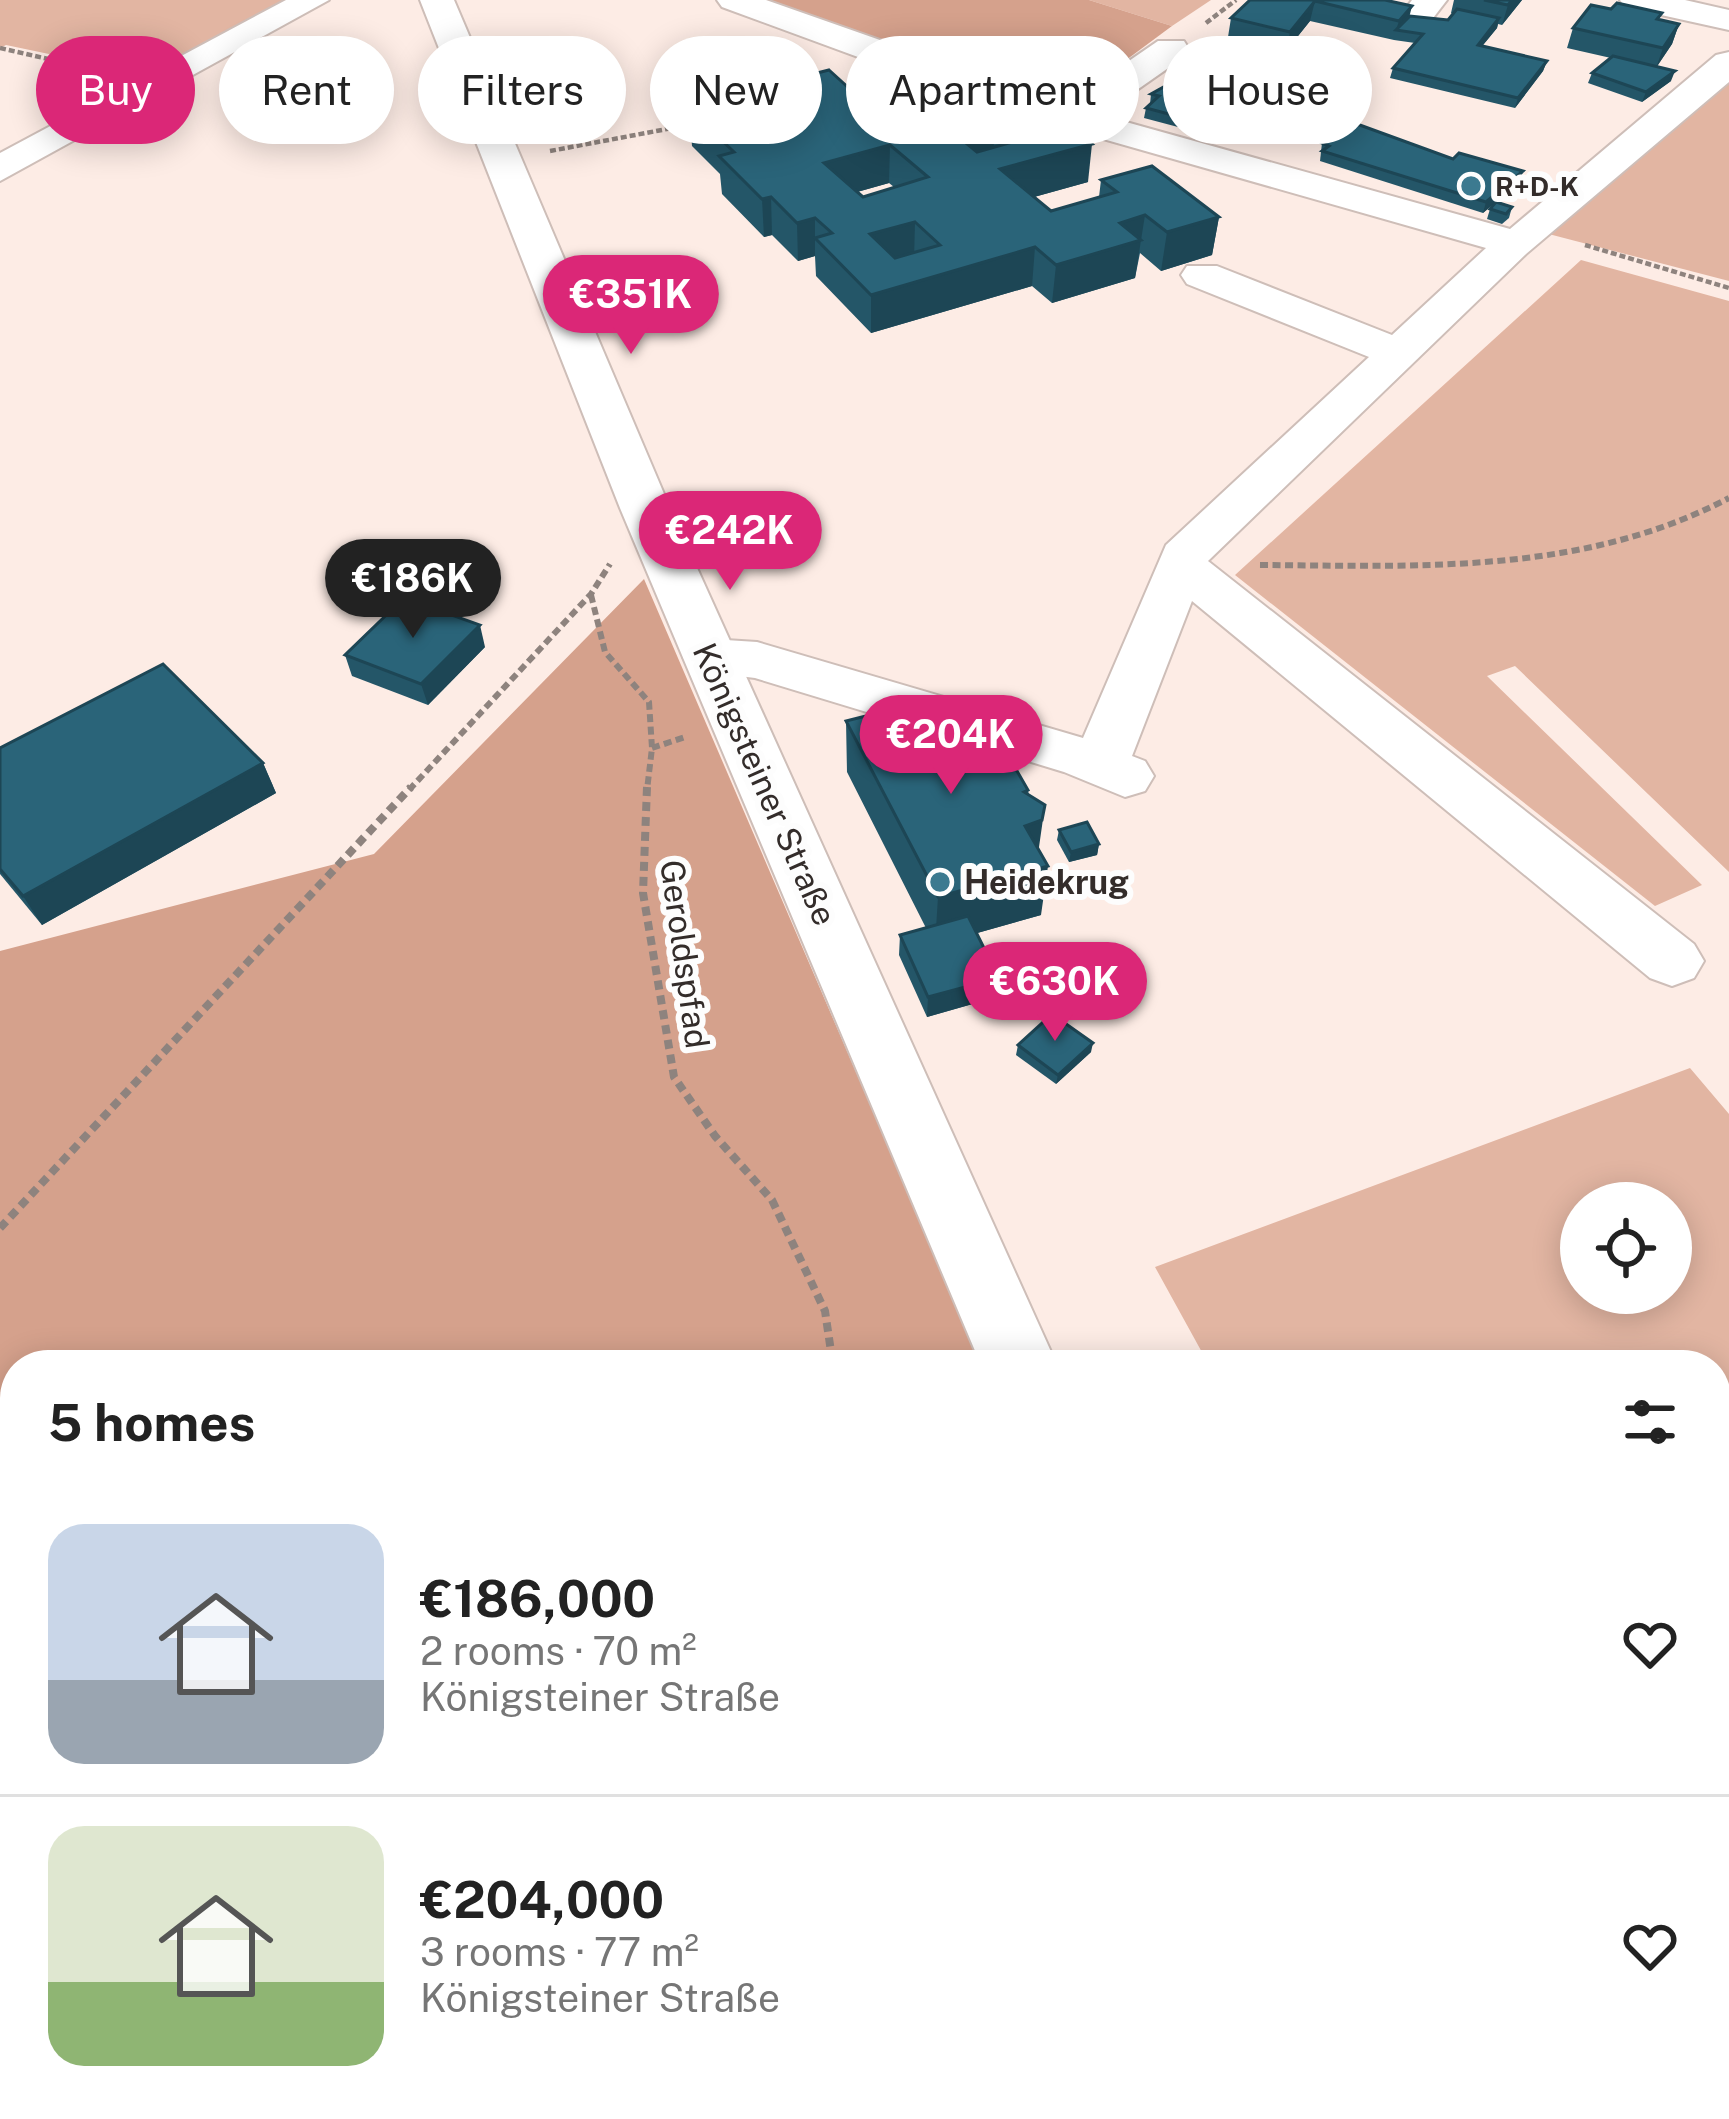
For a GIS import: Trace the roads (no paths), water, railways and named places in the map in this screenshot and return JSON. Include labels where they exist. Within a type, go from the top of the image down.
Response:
[{"type":"main road","points":[[0,170],[312,0]]},
{"type":"main road","name":"Königsteiner Straße","points":[[437,0],[507,160],[642,536],[710,657],[1012,1350]]},
{"type":"main road","points":[[734,0],[846,39]]},
{"type":"main road","points":[[1637,0],[1729,20]]},
{"type":"main road","points":[[710,657],[757,660],[1104,767],[1104,756],[1180,565],[1519,242],[1729,63]]},
{"type":"main road","points":[[1139,137],[1519,242]]},
{"type":"main road","points":[[1202,275],[1400,353]]},
{"type":"main road","points":[[1180,565],[1672,961]]},
{"type":"place","name":"R+D-K","points":[[1471,186]]},
{"type":"place","name":"Heidekrug","points":[[940,882]]}]
